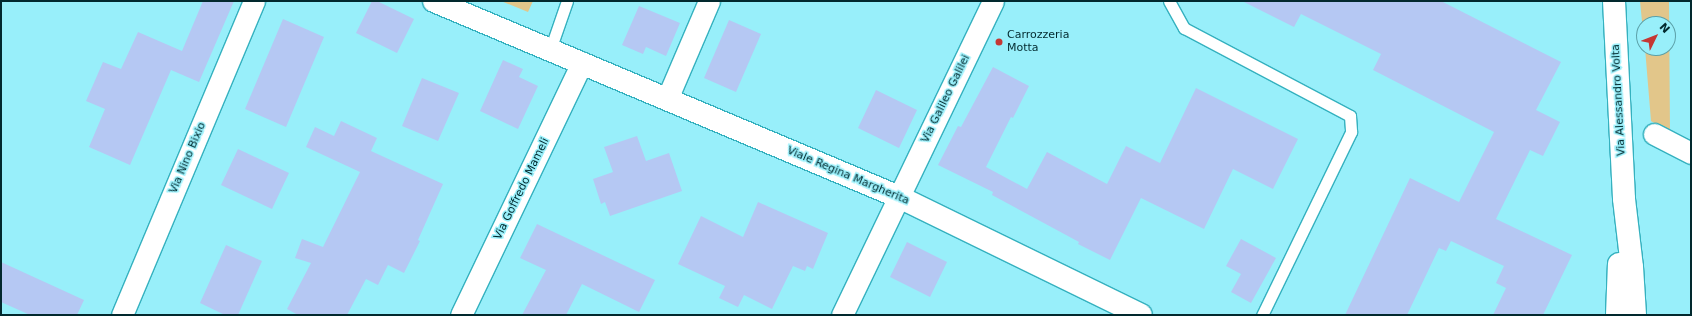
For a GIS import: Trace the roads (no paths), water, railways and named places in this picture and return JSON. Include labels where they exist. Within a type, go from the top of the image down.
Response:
[{"type":"street","name":"Via Nino Bixio","points":[[122,315],[254,1]]},
{"type":"street","name":"Viale Regina Margherita","points":[[434,1],[899,197],[1141,315]]},
{"type":"street","points":[[667,99],[709,1]]},
{"type":"street","name":"Via Galileo Galilei","points":[[842,315],[993,1]]},
{"type":"street","name":"Via Alessandro Volta","points":[[1614,1],[1624,199],[1632,267],[1635,315]]},
{"type":"street","name":"Via Goffredo Mameli","points":[[461,315],[582,63]]},
{"type":"street","points":[[1654,134],[1691,153]]},
{"type":"street","name":"Via Alessandro Volta","points":[[1617,315],[1624,199]]},
{"type":"lane","points":[[550,50],[567,1]]},
{"type":"lane","points":[[1169,1],[1184,28],[1350,116],[1351,132],[1262,315]]},
{"type":"place","name":"Carrozzeria Motta","points":[[999,42]]}]
